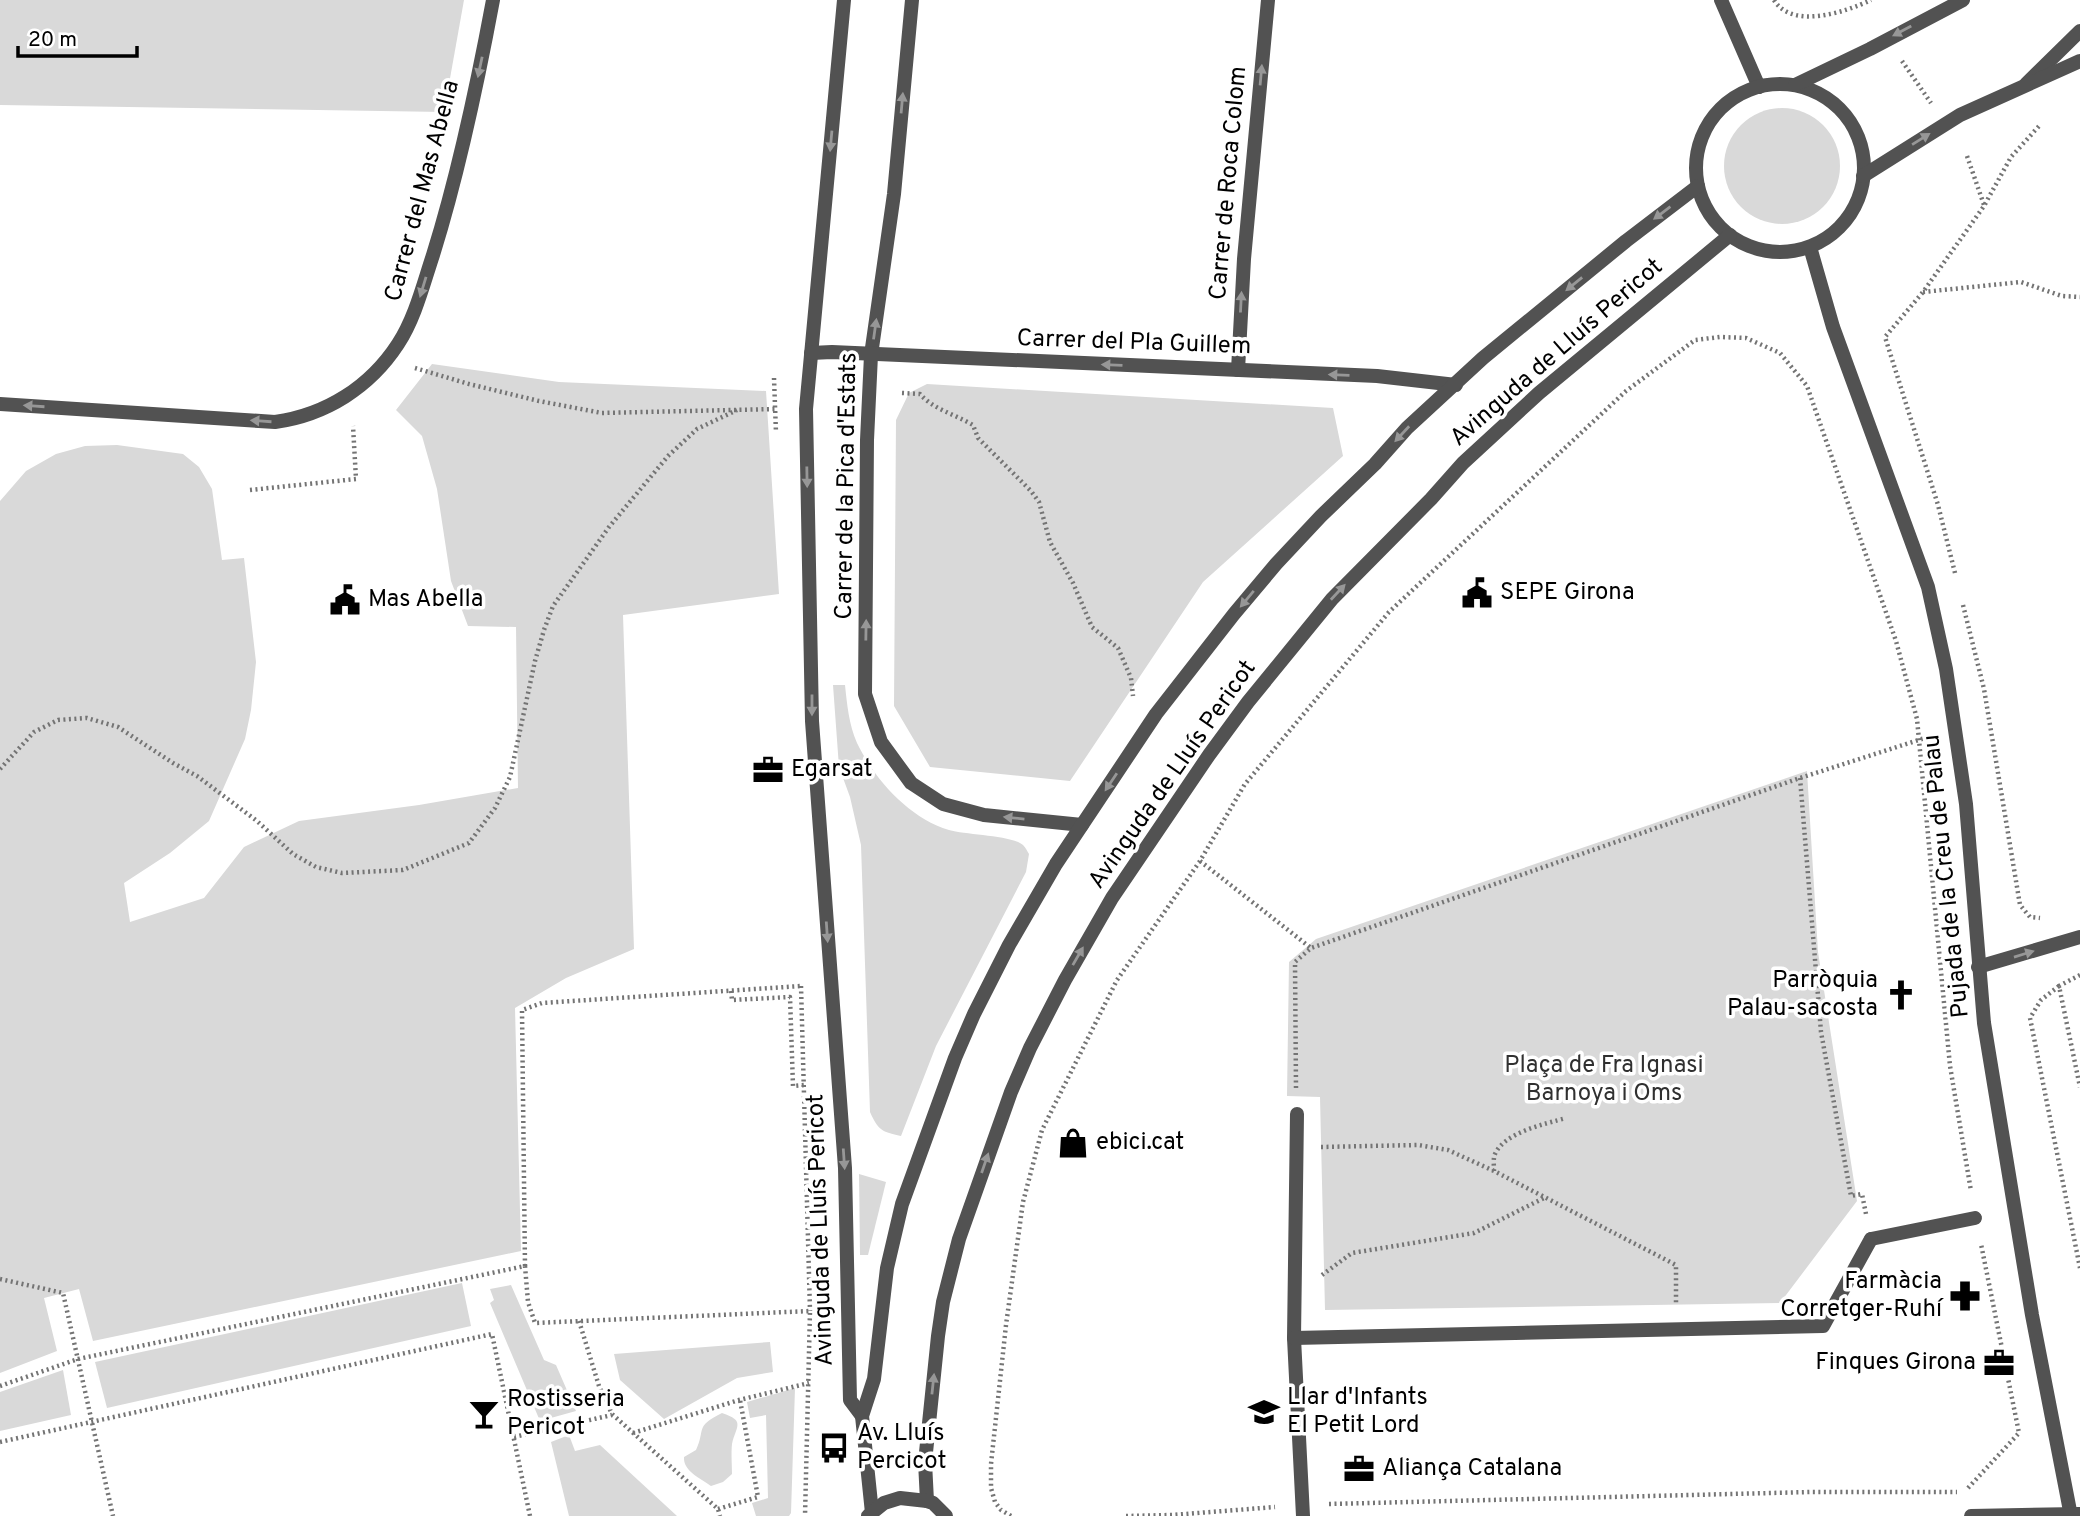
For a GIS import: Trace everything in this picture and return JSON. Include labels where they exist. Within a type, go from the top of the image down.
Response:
[{"type":"street","name":"Carrer del Mas Abella","points":[[0,404],[275,422],[292,420],[323,409],[365,383],[398,345],[419,300],[461,151],[493,0]]},
{"type":"street","name":"Carrer de la Pica d'Estats","points":[[806,409],[844,0]]},
{"type":"street","name":"Carrer de la Pica d'Estats","points":[[912,0],[894,194],[871,355],[867,440],[865,694],[881,742],[911,783],[943,804],[984,815],[1082,825]]},
{"type":"street","name":"Carrer de Roca Colom","points":[[1238,370],[1243,272],[1268,0]]},
{"type":"street","points":[[1721,0],[1759,87]]},
{"type":"street","points":[[1795,85],[1963,0]]},
{"type":"street","points":[[2025,85],[2080,31]]},
{"type":"street","points":[[1863,176],[1960,115],[2080,61]]},
{"type":"street","points":[[1779,84],[1795,85],[1818,93],[1847,117],[1859,141],[1863,157],[1863,176],[1854,207],[1840,227],[1825,239],[1794,252],[1751,247],[1730,235],[1714,221],[1704,205],[1696,172],[1701,139],[1717,111],[1745,91],[1779,84]]},
{"type":"street","name":"Avinguda de Lluís Pericot","points":[[870,1514],[862,1416],[874,1379],[887,1268],[902,1204],[946,1080],[974,1014],[1009,945],[1056,864],[1163,705],[1276,564],[1321,516],[1375,464],[1407,428],[1483,358],[1698,186]]},
{"type":"street","name":"Avinguda de Lluís Pericot","points":[[926,1501],[925,1462],[938,1336],[943,1302],[959,1239],[998,1126],[1030,1048],[1112,898],[1209,755],[1248,702],[1332,599],[1463,463],[1539,393],[1730,235]]},
{"type":"street","name":"Pujada de la Creu de Palau","points":[[1810,247],[1833,327],[1928,587],[1946,669],[1966,804],[1984,1023],[2032,1315],[2074,1515]]},
{"type":"street","name":"Carrer del Pla Guillem","points":[[811,353],[1377,376],[1455,385]]},
{"type":"street","name":"Avinguda de Lluís Pericot","points":[[806,409],[812,720],[845,1168],[850,1400],[862,1416]]},
{"type":"street","points":[[1978,967],[2080,937]]},
{"type":"street","points":[[1297,1114],[1294,1338],[1303,1511]]},
{"type":"street","points":[[1294,1338],[1823,1326],[1871,1239],[1975,1218]]},
{"type":"street","points":[[870,1514],[884,1503],[900,1498],[933,1503],[946,1516]]},
{"type":"street","points":[[1971,1516],[2074,1515]]},
{"type":"path","points":[[1774,0],[1779,8],[1807,18],[1827,15],[1871,0]]},
{"type":"path","points":[[1901,59],[1937,112]]},
{"type":"path","points":[[1885,337],[1923,292],[1984,206],[2011,157],[2039,125]]},
{"type":"path","points":[[1967,156],[1984,206]]},
{"type":"path","points":[[1923,292],[2021,282],[2062,296],[2080,297]]},
{"type":"path","points":[[1011,1516],[995,1502],[990,1464],[1023,1202],[1042,1130],[1118,980],[1200,862],[1245,784],[1389,612],[1626,391],[1695,340],[1746,338],[1780,353],[1807,386],[1896,641],[1917,719],[1950,1066],[1975,1218],[2019,1433],[1964,1492],[1811,1492],[1126,1516]]},
{"type":"path","points":[[421,370],[539,401],[602,413],[775,409]]},
{"type":"path","points":[[774,378],[776,436]]},
{"type":"path","points":[[902,393],[920,394],[929,405],[973,425],[978,438],[1040,502],[1050,541],[1073,583],[1092,627],[1118,648],[1131,678],[1133,696]]},
{"type":"path","points":[[0,769],[34,732],[58,720],[87,718],[118,727],[197,776],[257,821],[293,854],[316,867],[342,873],[403,870],[469,843],[495,808],[510,777],[535,661],[553,606],[609,527],[668,456],[697,429],[737,410]]},
{"type":"path","points":[[250,490],[356,479],[353,426]]},
{"type":"path","points":[[1297,1114],[1295,962],[1311,948],[1955,727]]},
{"type":"path","points":[[1800,778],[1821,1031],[1851,1196],[1862,1194],[1871,1239]]},
{"type":"path","points":[[1200,862],[1311,948]]},
{"type":"path","points":[[800,972],[810,1311],[805,1516]]},
{"type":"path","points":[[2080,975],[2041,1000],[2030,1018],[2080,1268]]},
{"type":"path","points":[[801,986],[542,1003],[522,1010],[526,1266],[528,1302],[535,1323],[810,1311]]},
{"type":"path","points":[[2059,986],[2080,1087]]},
{"type":"path","points":[[732,990],[732,1000],[790,997],[793,1086],[804,1085]]},
{"type":"path","points":[[1494,1171],[1495,1154],[1506,1141],[1528,1129],[1566,1118]]},
{"type":"path","points":[[1297,1147],[1418,1145],[1448,1150],[1494,1171],[1676,1265],[1676,1329]]},
{"type":"path","points":[[1294,1299],[1352,1253],[1474,1233],[1545,1197]]},
{"type":"path","points":[[0,1386],[78,1359],[526,1266]]},
{"type":"path","points":[[0,1279],[63,1293],[113,1516]]},
{"type":"path","points":[[579,1321],[600,1386],[613,1415],[718,1508],[720,1516]]},
{"type":"path","points":[[0,1442],[492,1334],[530,1516]]},
{"type":"path","points":[[633,1433],[739,1400],[809,1383]]},
{"type":"path","points":[[718,1508],[758,1497],[739,1400]]},
{"type":"path","points":[[514,1437],[613,1415]]},
{"type":"green space","points":[[0,0],[464,0],[444,112],[0,105]]},
{"type":"green space","points":[[1782,108],[1804,113],[1823,125],[1835,144],[1840,166],[1835,188],[1823,207],[1804,219],[1782,224],[1760,219],[1741,207],[1729,188],[1724,166],[1729,144],[1741,125],[1760,113]]},
{"type":"green space","points":[[432,364],[559,382],[766,391],[779,594],[623,615],[634,949],[566,978],[515,1008],[521,1251],[93,1341],[79,1289],[44,1298],[57,1351],[0,1373],[0,501],[26,471],[56,454],[85,446],[117,445],[183,454],[199,467],[212,489],[222,560],[244,558],[256,662],[245,739],[209,821],[170,853],[124,883],[130,922],[204,898],[244,847],[299,821],[518,788],[516,627],[468,626],[451,581],[437,489],[422,436],[396,410]]},
{"type":"green space","points":[[927,384],[1333,408],[1343,456],[1203,582],[1070,781],[930,767],[894,706],[896,420],[909,393]]},
{"type":"green space","points":[[833,685],[845,685],[852,729],[864,757],[883,784],[907,807],[920,817],[949,830],[1017,842],[1023,845],[1029,854],[1026,872],[936,1046],[901,1136],[881,1129],[870,1112],[861,845],[850,797],[839,767]]},
{"type":"green space","name":"Plaça de Fra Ignasi Barnoya i Oms","points":[[1807,771],[1818,952],[1857,1201],[1780,1303],[1325,1310],[1320,1097],[1287,1096],[1289,962],[1316,939]]},
{"type":"green space","points":[[859,1174],[886,1182],[868,1255],[860,1255]]},
{"type":"green space","points":[[462,1283],[471,1326],[107,1408],[95,1362]]},
{"type":"green space","points":[[511,1285],[544,1360],[556,1365],[576,1411],[540,1421],[490,1303],[494,1300],[490,1289]]},
{"type":"green space","points":[[770,1342],[773,1372],[737,1378],[664,1419],[620,1380],[614,1354]]},
{"type":"green space","points":[[63,1370],[71,1415],[0,1431],[0,1392]]},
{"type":"green space","points":[[795,1388],[791,1513],[789,1516],[756,1516],[752,1503],[768,1498],[766,1415],[750,1418],[747,1402]]},
{"type":"green space","points":[[722,1413],[734,1419],[738,1425],[732,1444],[732,1474],[723,1482],[711,1486],[689,1470],[684,1457],[696,1450],[704,1425]]},
{"type":"green space","points":[[569,1435],[575,1451],[600,1445],[677,1516],[569,1516],[551,1442]]},
{"type":"place","name":"SEPE Girona","points":[[1477,593]]},
{"type":"place","name":"Mas Abella","points":[[345,600]]},
{"type":"place","name":"Egarsat","points":[[768,770]]},
{"type":"place","name":"Parròquia Palau-sacosta","points":[[1901,995]]},
{"type":"place","name":"ebici.cat","points":[[1073,1143]]},
{"type":"place","name":"Farmàcia Corretger-Ruhí","points":[[1965,1296]]},
{"type":"place","name":"Finques Girona","points":[[1999,1363]]},
{"type":"place","name":"Llar d'Infants El Petit Lord","points":[[1264,1412]]},
{"type":"place","name":"Rostisseria Pericot","points":[[484,1414]]},
{"type":"place","name":"Av. Lluís Percicot","points":[[834,1448]]},
{"type":"place","name":"Aliança Catalana","points":[[1359,1469]]}]
